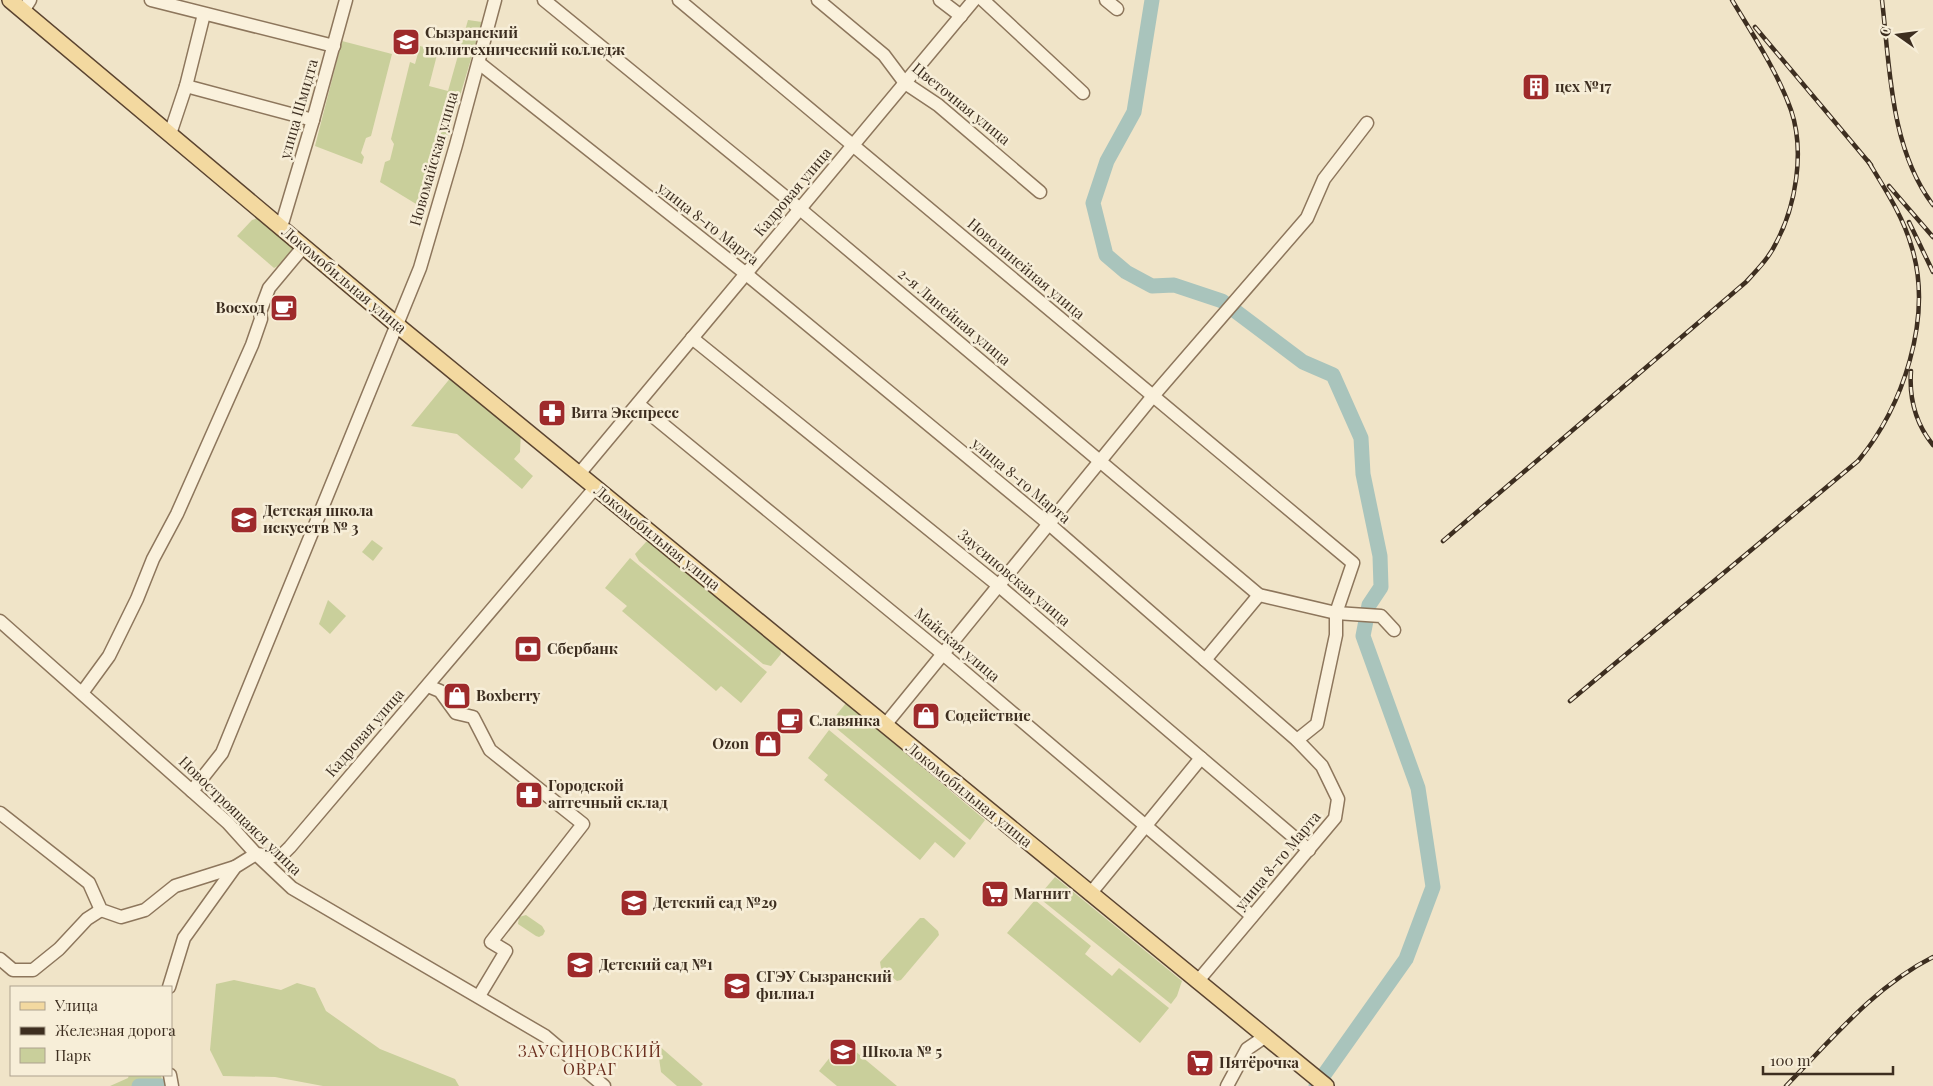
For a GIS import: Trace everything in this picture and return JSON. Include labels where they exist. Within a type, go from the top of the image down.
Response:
[{"type":"main road","name":"Локомобильная улица","points":[[10,0],[27,6],[170,134],[397,325],[1326,1086]]},
{"type":"street","points":[[152,0],[334,46]]},
{"type":"street","name":"улица Шмидта","points":[[281,227],[346,0]]},
{"type":"street","name":"Новомайская улица","points":[[192,791],[222,754],[420,268],[479,63],[495,0]]},
{"type":"street","name":"2-я Линейная улица","points":[[544,0],[800,208],[1260,595],[1336,614],[1381,616],[1394,630]]},
{"type":"street","name":"Новолинейная улица","points":[[678,0],[1352,563],[1336,614]]},
{"type":"street","name":"Цветочная улица","points":[[818,0],[884,55],[905,83],[938,105],[1040,192]]},
{"type":"street","points":[[940,0],[961,16]]},
{"type":"street","name":"Кадровая улица","points":[[579,474],[974,0]]},
{"type":"street","points":[[983,0],[1083,93]]},
{"type":"street","points":[[1106,0],[1117,9]]},
{"type":"street","points":[[170,134],[186,86],[204,14]]},
{"type":"street","name":"улица 8-го Марта","points":[[479,63],[745,274],[1049,524],[1297,740],[1322,766],[1338,799],[1335,818],[1197,982]]},
{"type":"street","points":[[186,86],[313,120]]},
{"type":"street","points":[[885,725],[1153,396],[1307,218],[1324,179],[1366,123]]},
{"type":"street","points":[[82,693],[108,656],[177,514],[252,345],[261,319],[260,312],[269,288],[304,246]]},
{"type":"street","name":"Заусиновская улица","points":[[692,338],[999,586],[1309,850]]},
{"type":"street","name":"Майская улица","points":[[638,404],[943,654],[1252,916]]},
{"type":"street","name":"Кадровая улица","points":[[256,854],[273,856],[283,854],[287,850],[595,488]]},
{"type":"street","points":[[1205,660],[1260,595]]},
{"type":"street","points":[[1297,740],[1317,724],[1336,634],[1336,614]]},
{"type":"street","name":"Новостроящаяся улица","points":[[0,621],[228,823],[256,854],[292,888],[545,1036],[604,1086]]},
{"type":"street","points":[[428,686],[440,691],[456,713],[473,717],[490,750],[583,824],[491,942],[506,951],[479,996]]},
{"type":"street","points":[[1090,894],[1201,758]]},
{"type":"street","points":[[0,813],[89,883],[101,910],[121,917],[144,910],[175,886],[235,867],[256,854]]},
{"type":"street","points":[[169,986],[184,938],[235,867]]},
{"type":"street","points":[[0,958],[13,970],[33,970],[60,949],[87,920],[101,910]]},
{"type":"street","points":[[1227,1086],[1247,1049],[1266,1036]]},
{"type":"green space","points":[[468,20],[482,22],[426,210],[380,182],[385,162],[390,160],[394,144],[391,139],[410,62],[415,64],[420,46],[438,51],[429,86],[448,91]]},
{"type":"green space","points":[[342,41],[392,54],[371,136],[366,138],[361,153],[364,157],[362,164],[315,146]]},
{"type":"green space","points":[[263,218],[296,245],[287,258],[274,268],[237,236],[252,220]]},
{"type":"green space","points":[[452,376],[521,432],[520,452],[514,459],[533,476],[522,489],[457,434],[411,426]]},
{"type":"green space","points":[[372,540],[383,548],[373,561],[362,552]]},
{"type":"green space","points":[[649,541],[780,648],[781,654],[771,666],[763,664],[639,561],[635,554]]},
{"type":"green space","points":[[630,558],[767,672],[741,703],[721,686],[716,691],[622,611],[627,606],[605,588]]},
{"type":"green space","points":[[328,600],[346,616],[330,634],[319,624]]},
{"type":"green space","points":[[846,703],[985,820],[970,840],[830,723]]},
{"type":"green space","points":[[829,730],[966,843],[954,858],[935,842],[920,860],[824,780],[828,775],[808,758]]},
{"type":"green space","points":[[1055,877],[1182,981],[1177,996],[1171,1004],[1038,897]]},
{"type":"green space","points":[[1035,900],[1091,946],[1085,954],[1112,976],[1119,968],[1169,1008],[1140,1043],[1007,933]]},
{"type":"green space","points":[[526,915],[542,926],[545,931],[543,935],[536,936],[518,924],[519,917]]},
{"type":"green space","points":[[920,918],[924,918],[938,931],[939,935],[901,980],[897,981],[881,968],[880,962]]},
{"type":"green space","points":[[234,980],[281,990],[297,983],[315,988],[326,1011],[380,1049],[455,1079],[459,1086],[323,1086],[275,1077],[223,1076],[210,1050],[216,984]]},
{"type":"green space","points":[[843,1041],[897,1086],[837,1086],[819,1071]]},
{"type":"green space","points":[[657,1044],[703,1084],[701,1086],[677,1086],[661,1072]]},
{"type":"green space","points":[[129,1076],[161,1076],[163,1086],[110,1086]]},
{"type":"waterway","points":[[1152,0],[1134,112],[1107,161],[1093,203],[1106,255],[1126,272],[1152,286],[1174,285],[1222,301],[1303,362],[1333,375],[1361,438],[1363,474],[1380,556],[1381,587],[1369,605],[1363,636],[1418,788],[1433,887],[1406,959],[1316,1086]]},
{"type":"waterway","points":[[139,1086],[163,1086]]},
{"type":"railway","points":[[1443,541],[1746,282],[1773,248],[1783,228],[1793,195],[1798,160],[1795,126],[1791,110],[1779,81],[1732,0]]},
{"type":"railway","points":[[1882,0],[1890,80],[1900,133],[1919,183],[1933,205]]},
{"type":"railway","points":[[1755,27],[1871,165]]},
{"type":"railway","points":[[1570,701],[1858,461],[1888,415],[1910,361],[1919,303],[1918,275],[1912,248],[1904,225],[1868,161]]},
{"type":"railway","points":[[1889,186],[1933,237]]},
{"type":"railway","points":[[1909,222],[1933,272]]},
{"type":"railway","points":[[1911,371],[1911,391],[1915,410],[1922,428],[1933,445]]},
{"type":"railway","points":[[1786,1086],[1873,998],[1912,969],[1933,957]]},
{"type":"place","name":"Сызранский политехнический колледж","points":[[406,42]]},
{"type":"place","name":"цех №17","points":[[1536,87]]},
{"type":"place","name":"Восход","points":[[284,308]]},
{"type":"place","name":"Вита Экспресс","points":[[552,413]]},
{"type":"place","name":"Детская школа искусств № 3","points":[[244,520]]},
{"type":"place","name":"Сбербанк","points":[[528,649]]},
{"type":"place","name":"Boxberry","points":[[457,696]]},
{"type":"place","name":"Содействие","points":[[926,716]]},
{"type":"place","name":"Славянка","points":[[790,721]]},
{"type":"place","name":"Ozon","points":[[768,744]]},
{"type":"place","name":"Городской аптечный склад","points":[[529,795]]},
{"type":"place","name":"Магнит","points":[[995,894]]},
{"type":"place","name":"Детский сад №29","points":[[634,903]]},
{"type":"place","name":"Детский сад №1","points":[[580,965]]},
{"type":"place","name":"СГЭУ Сызранский филиал","points":[[737,986]]},
{"type":"place","name":"Школа № 5","points":[[843,1052]]},
{"type":"place","name":"Пятёрочка","points":[[1200,1063]]},
{"type":"district","name":"ЗАУСИНОВСКИЙ ОВРАГ","points":[[590,1060]]}]
